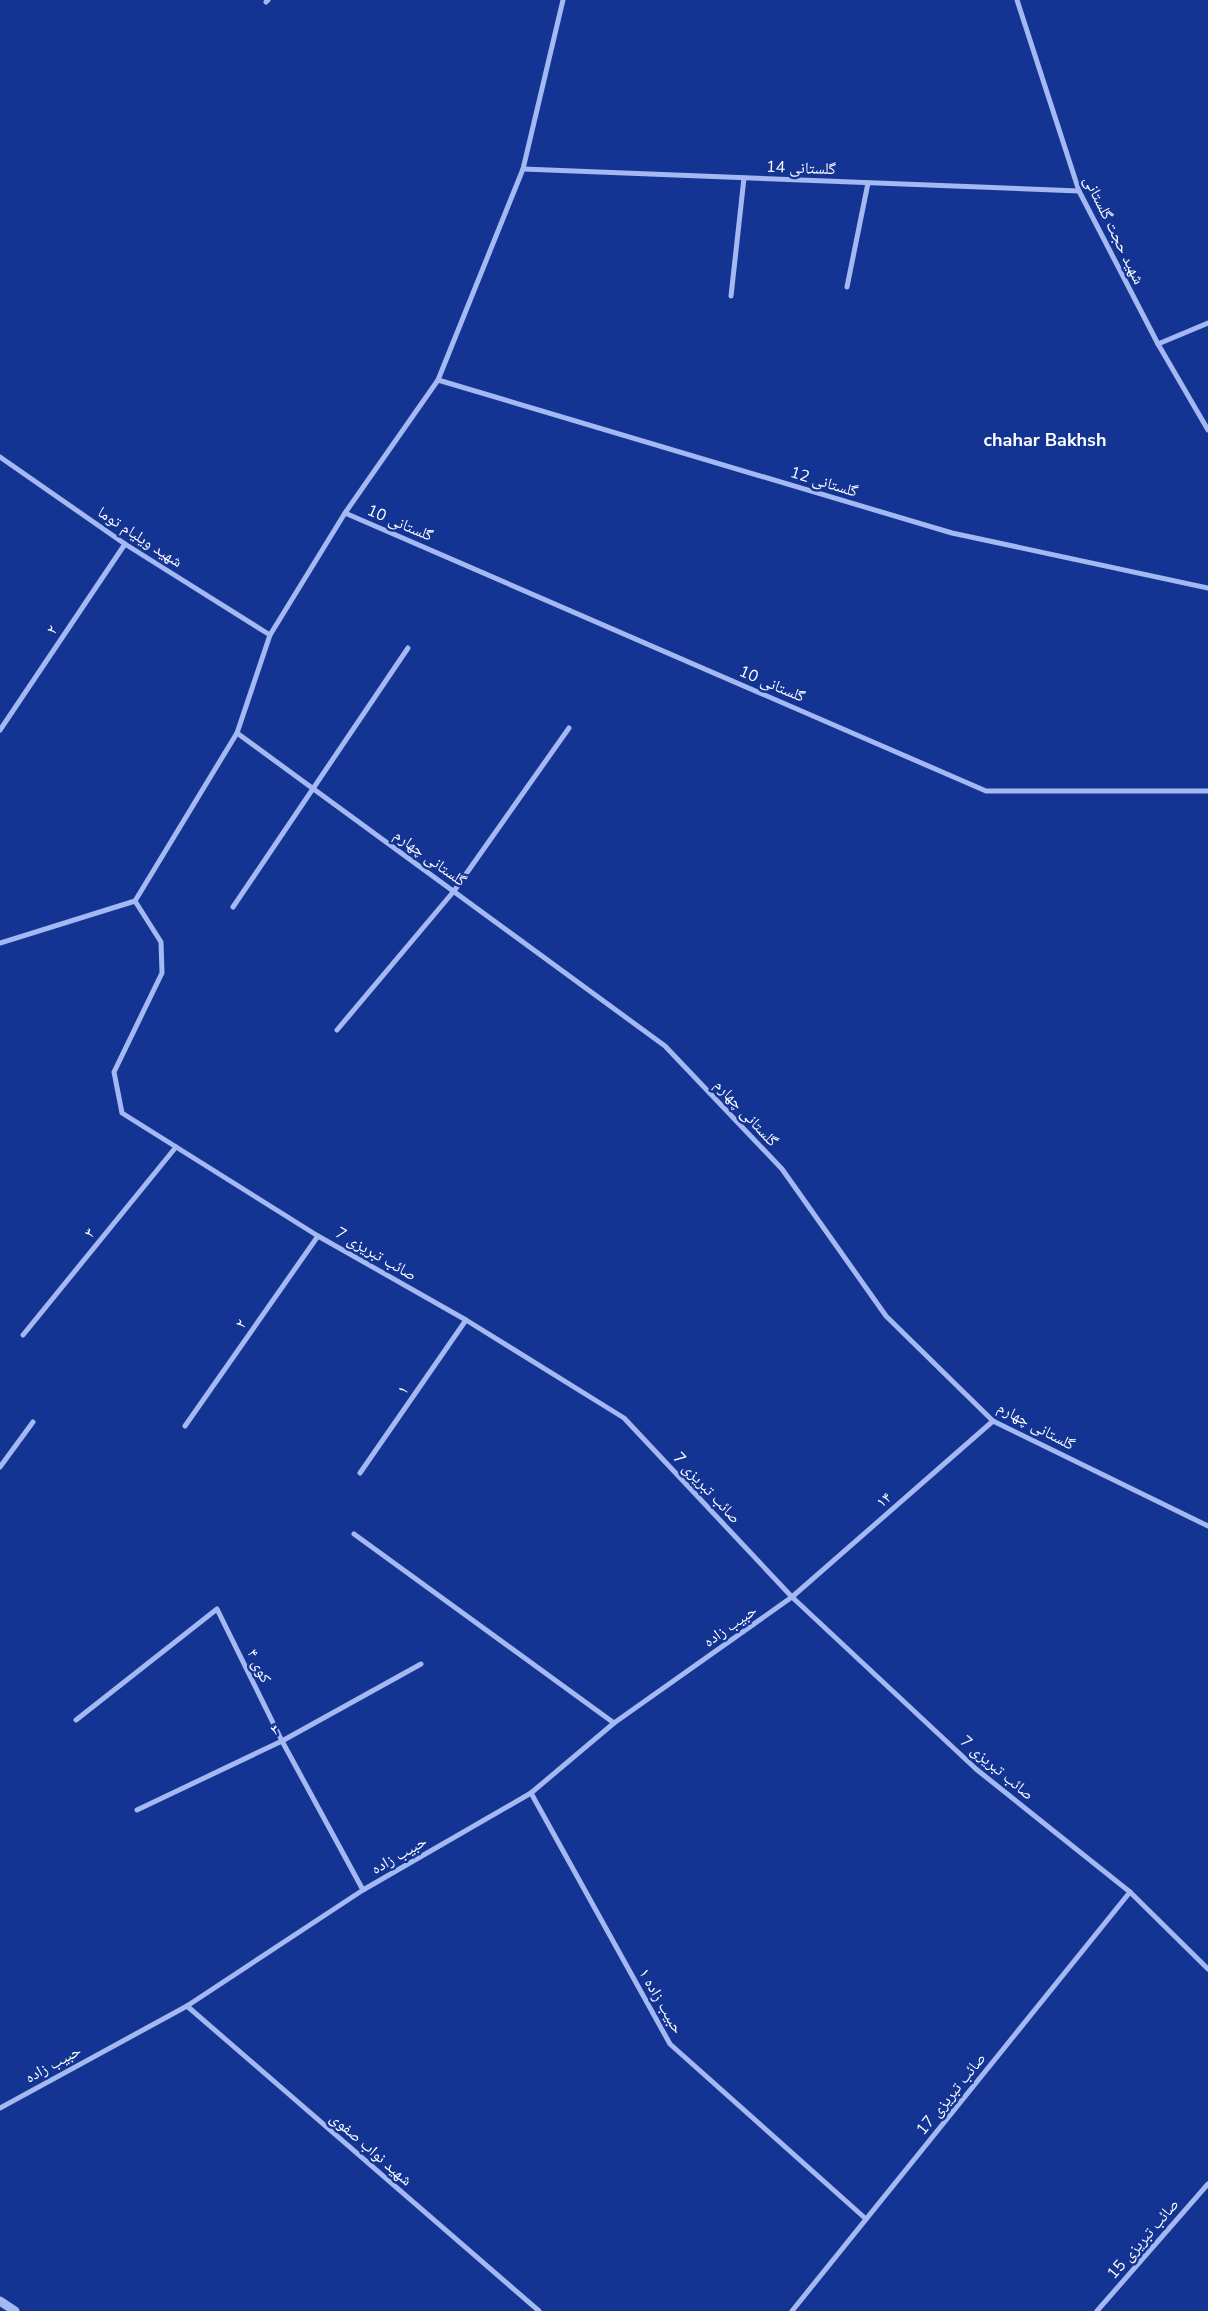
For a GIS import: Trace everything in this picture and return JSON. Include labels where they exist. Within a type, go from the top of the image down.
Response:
[{"type":"street","points":[[0,943],[135,901],[237,733],[270,635],[344,513],[438,380],[523,170],[563,0]]},
{"type":"street","name":"شهید حجت گلستانی","points":[[1017,0],[1079,191],[1158,344],[1208,430]]},
{"type":"street","name":"گلستانی 14","points":[[523,170],[1079,191]]},
{"type":"street","points":[[731,296],[744,178]]},
{"type":"street","points":[[847,287],[868,183]]},
{"type":"street","points":[[1158,344],[1208,324]]},
{"type":"street","name":"گلستانی 12","points":[[438,380],[952,533],[1208,588]]},
{"type":"street","name":"شهید ویلیام توما","points":[[0,457],[124,544],[270,635]]},
{"type":"street","name":"گلستانی 10","points":[[344,513],[986,791],[1208,791]]},
{"type":"street","name":"۲","points":[[0,730],[124,544]]},
{"type":"street","points":[[233,907],[408,648]]},
{"type":"street","points":[[337,1030],[454,892],[569,728]]},
{"type":"street","name":"گلستانی چهارم","points":[[237,733],[666,1046],[782,1169],[886,1316],[993,1421],[1208,1526]]},
{"type":"street","name":"صائب تبریزی 7","points":[[135,901],[161,942],[162,973],[114,1072],[122,1113],[318,1236],[466,1320],[624,1418],[792,1597],[976,1769],[1130,1892],[1208,1969]]},
{"type":"street","name":"۳","points":[[23,1335],[176,1147]]},
{"type":"street","name":"۲","points":[[185,1426],[318,1236]]},
{"type":"street","name":"۱","points":[[360,1473],[466,1320]]},
{"type":"street","name":"۱۴","points":[[792,1597],[993,1421]]},
{"type":"street","points":[[0,1466],[33,1422]]},
{"type":"street","points":[[354,1534],[614,1723]]},
{"type":"street","name":"حبیب زاده","points":[[0,2108],[187,2006],[363,1890],[531,1793],[614,1723],[792,1597]]},
{"type":"street","name":"کوی ۴","points":[[76,1720],[217,1609],[282,1741],[363,1890]]},
{"type":"street","name":"۳","points":[[137,1810],[282,1741],[421,1664]]},
{"type":"street","name":"حبیب زاده ۱","points":[[531,1793],[670,2044],[866,2220]]},
{"type":"street","name":"صائب تبریزی 17","points":[[792,2311],[1130,1892]]},
{"type":"street","name":"شهید نواب صفوی","points":[[187,2006],[538,2311]]},
{"type":"street","name":"صائب تبریزی 15","points":[[1097,2311],[1208,2184]]},
{"type":"street","points":[[0,2301],[15,2311]]},
{"type":"district","name":"chahar Bakhsh","points":[[1045,440]]}]
